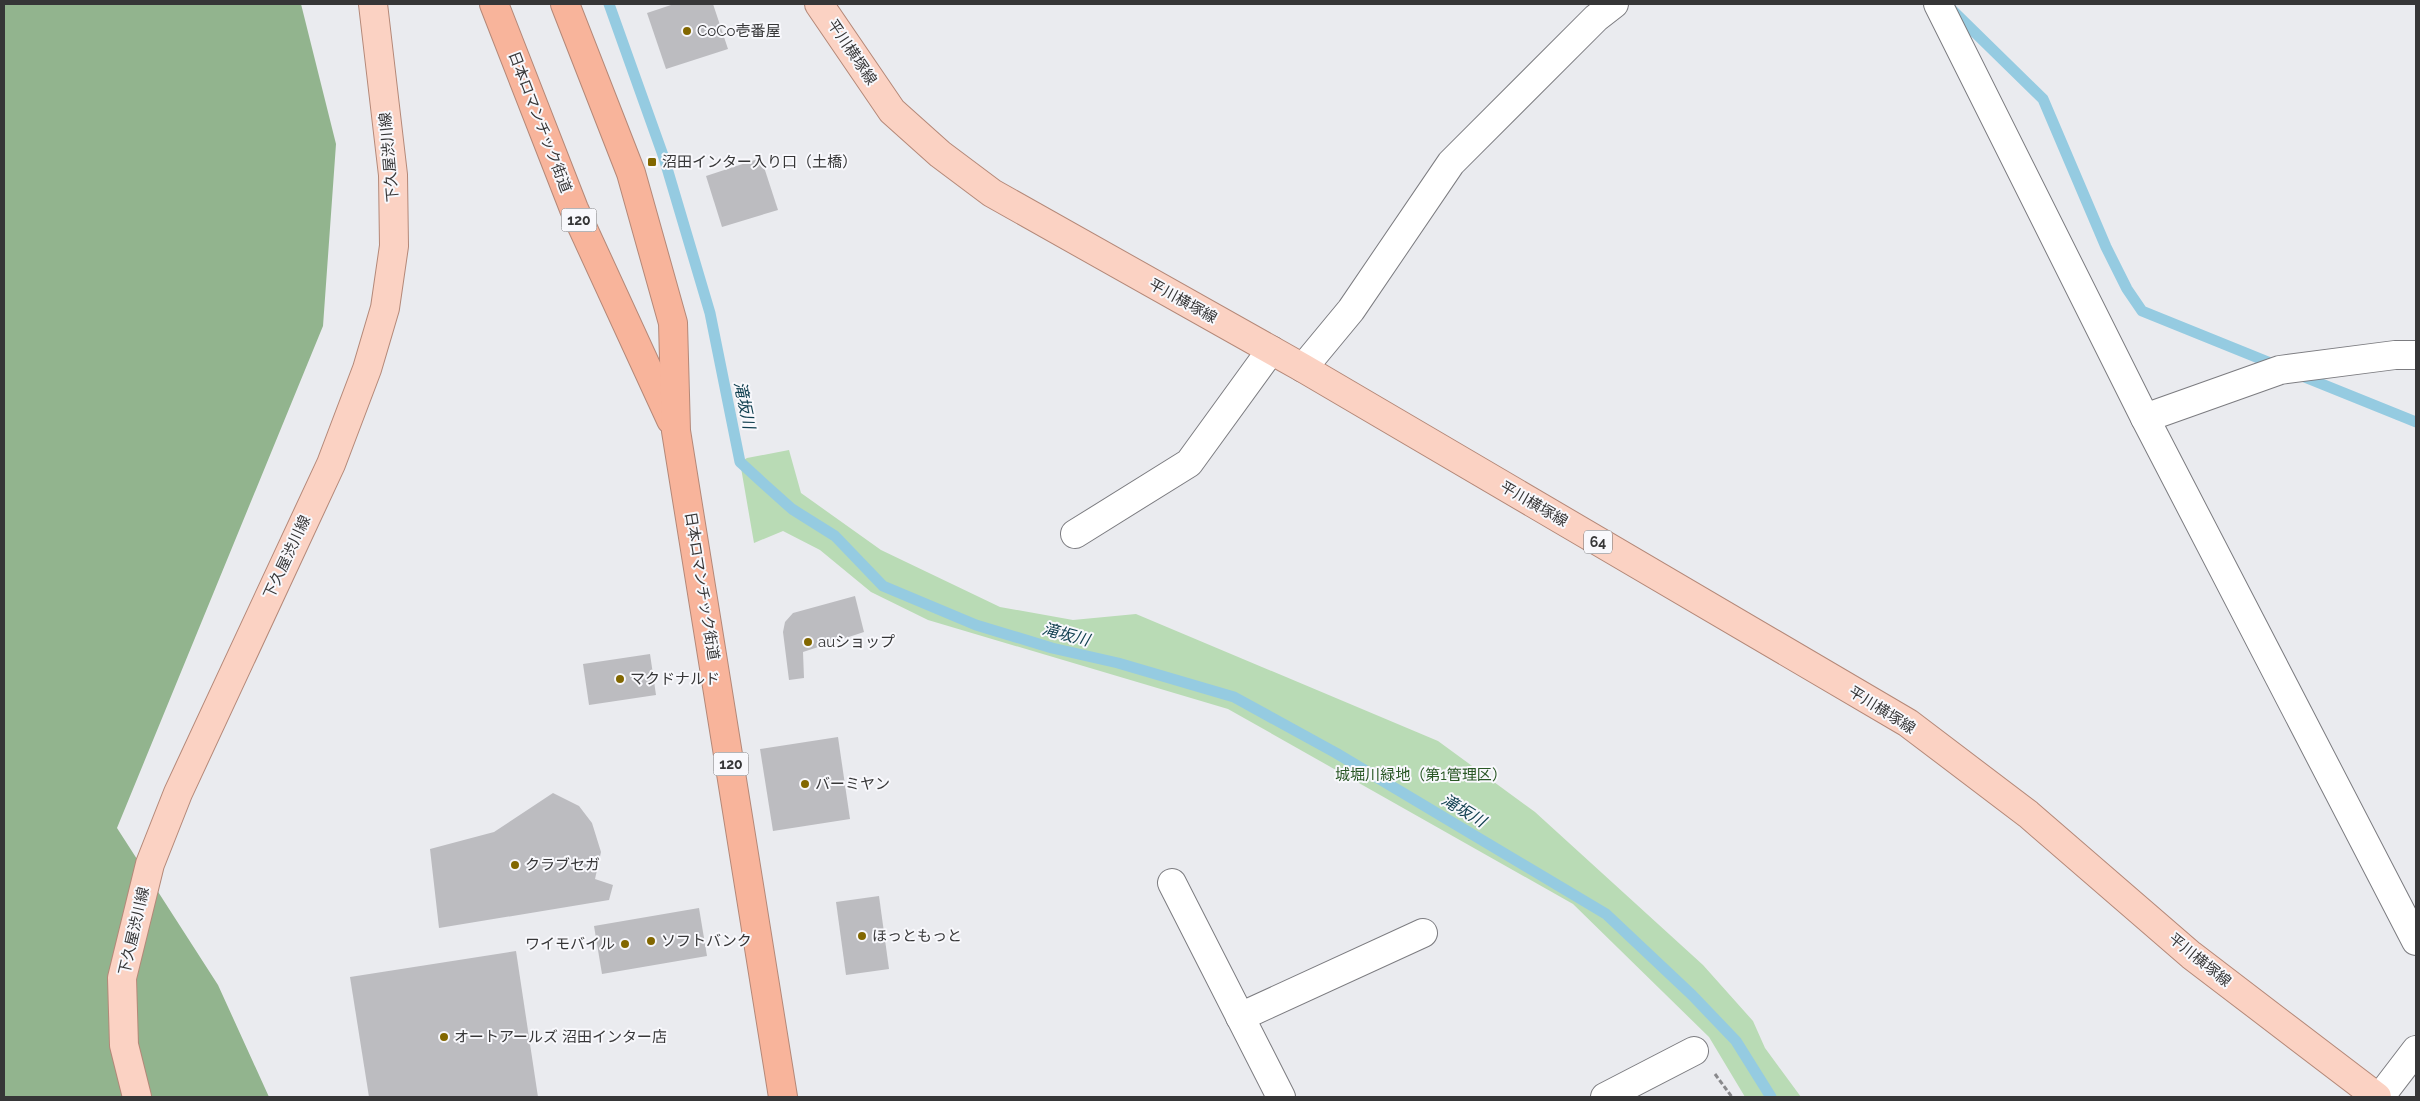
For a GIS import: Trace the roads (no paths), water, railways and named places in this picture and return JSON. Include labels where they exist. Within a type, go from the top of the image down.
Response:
[{"type":"highway","name":"日本ロマンチック街道","points":[[494,4],[574,209],[676,430]]},
{"type":"highway","name":"日本ロマンチック街道","points":[[564,4],[631,173],[673,323],[676,430],[783,1097]]},
{"type":"main road","name":"下久屋渋川線","points":[[136,1097],[124,1045],[122,978],[150,864],[178,793],[331,464],[367,369],[385,308],[394,246],[393,175],[373,4]]},
{"type":"main road","name":"平川横塚線","points":[[819,4],[892,111],[940,154],[992,194],[1304,368],[1908,723],[2028,814],[2191,955],[2378,1097]]},
{"type":"street","points":[[1304,368],[1351,310],[1451,163],[1596,18],[1614,4]]},
{"type":"street","points":[[1938,4],[2145,418],[2416,941]]},
{"type":"street","points":[[1075,534],[1189,464],[1272,350]]},
{"type":"street","points":[[2145,418],[2280,370],[2416,354]]},
{"type":"street","points":[[1172,883],[1281,1097]]},
{"type":"street","points":[[1240,1017],[1423,933]]},
{"type":"street","points":[[2378,1097],[2416,1050]]},
{"type":"street","points":[[1605,1097],[1694,1051]]},
{"type":"waterway","name":"滝坂川","points":[[609,4],[664,158],[710,313],[740,462],[792,509],[835,536],[883,586],[976,625],[1052,648],[1118,663],[1234,697],[1336,753],[1606,914],[1692,995],[1736,1041],[1771,1097]]},
{"type":"waterway","points":[[1950,8],[2043,99],[2106,247],[2127,289],[2142,311],[2278,366]]},
{"type":"waterway","points":[[2297,374],[2416,422]]},
{"type":"place","name":"CoCo壱番屋","points":[[687,31]]},
{"type":"place","name":"沼田インター入り口（土橋）","points":[[652,162]]},
{"type":"place","name":"auショップ","points":[[808,642]]},
{"type":"place","name":"マクドナルド","points":[[620,679]]},
{"type":"place","name":"バーミヤン","points":[[805,784]]},
{"type":"place","name":"クラブセガ","points":[[515,865]]},
{"type":"place","name":"ほっともっと","points":[[862,936]]},
{"type":"place","name":"ソフトバンク","points":[[651,941]]},
{"type":"place","name":"ワイモバイル","points":[[625,944]]},
{"type":"place","name":"オートアールズ 沼田インター店","points":[[444,1037]]},
{"type":"park label","name":"城堀川緑地（第1管理区）","points":[[1421,775]]}]
